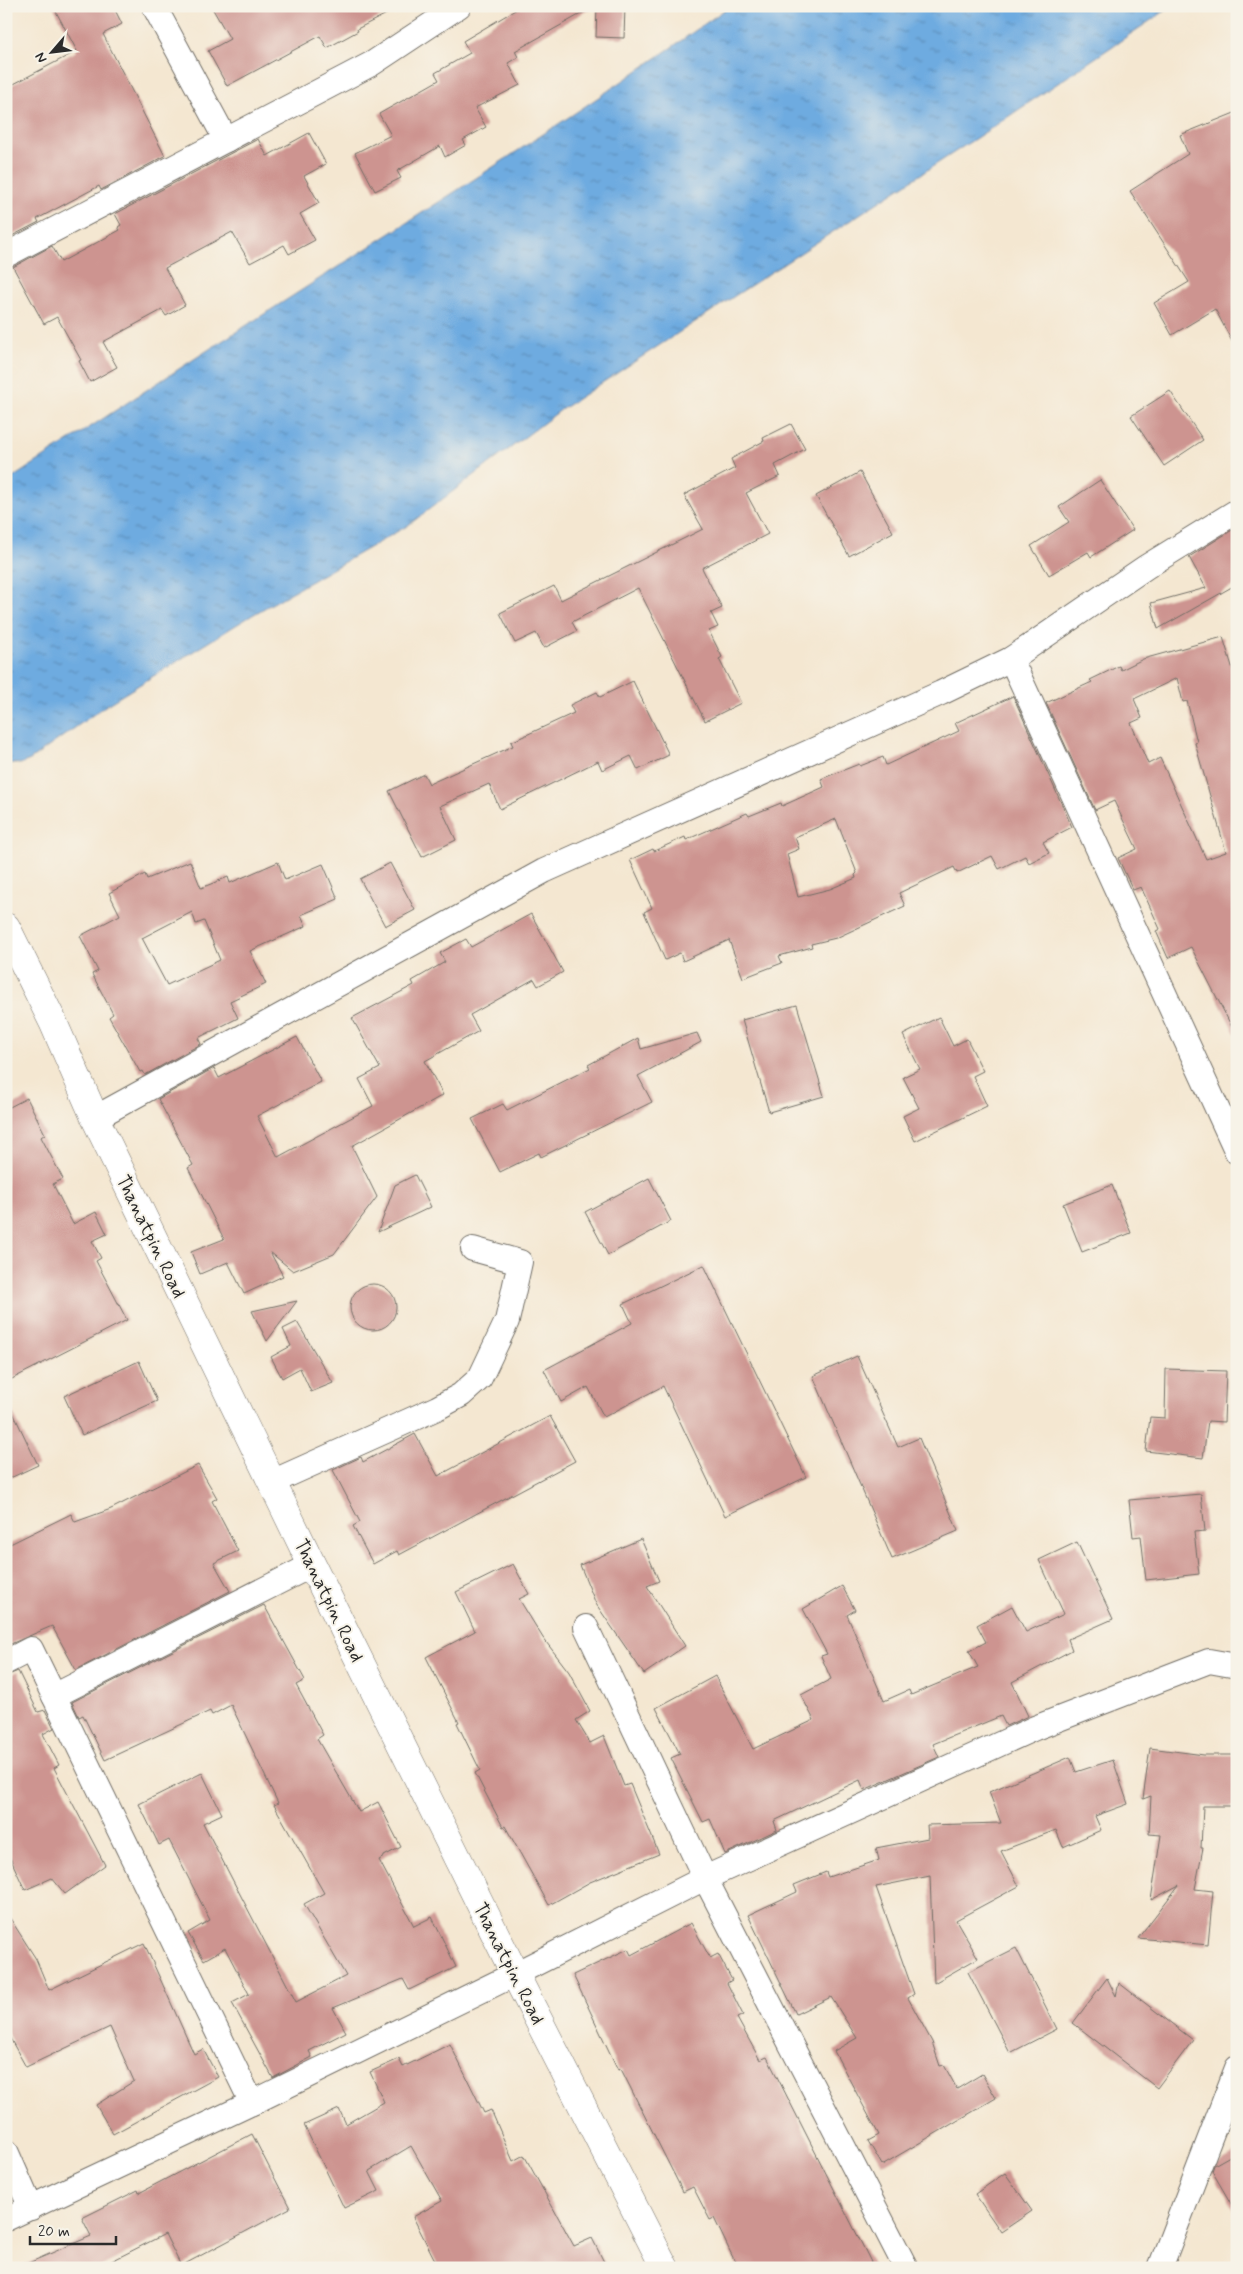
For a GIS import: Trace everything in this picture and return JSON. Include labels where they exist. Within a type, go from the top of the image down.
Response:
[{"type":"main road","name":"Thanatpin Road","points":[[6,927],[53,1022],[95,1118],[312,1565],[515,1974],[666,2268]]},
{"type":"street","points":[[154,6],[226,140]]},
{"type":"street","points":[[6,255],[373,63],[459,6]]},
{"type":"street","points":[[95,1118],[544,871],[941,693],[1012,659],[1146,567],[1237,511]]},
{"type":"street","points":[[1012,659],[1237,1152]]},
{"type":"street","points":[[272,1482],[437,1408],[461,1395],[480,1378],[507,1321],[520,1262],[473,1249]]},
{"type":"street","points":[[54,1696],[312,1565]]},
{"type":"street","points":[[586,1627],[705,1878],[906,2268]]},
{"type":"street","points":[[6,1662],[32,1649],[252,2103]]},
{"type":"street","points":[[6,2220],[252,2103],[705,1878],[1035,1728],[1209,1661],[1237,1666]]},
{"type":"street","points":[[1160,2268],[1237,2068]]},
{"type":"street","points":[[6,2151],[31,2208]]},
{"type":"water","points":[[730,6],[1172,6],[993,127],[562,409],[407,526],[254,614],[108,704],[30,760],[20,764],[7,763],[6,482],[507,158]]},
{"type":"building","points":[[53,6],[113,6],[122,24],[103,34],[165,156],[101,190],[99,186],[37,219],[39,222],[6,239],[6,88],[77,51]]},
{"type":"building","points":[[211,6],[402,6],[357,29],[358,31],[327,48],[320,36],[227,86],[208,51],[230,39]]},
{"type":"building","points":[[522,6],[595,6],[515,51],[518,57],[508,63],[520,85],[475,108],[486,127],[463,140],[466,145],[445,157],[440,146],[397,171],[401,178],[375,191],[355,153],[391,135],[379,114],[439,80],[435,73],[470,53],[463,41]]},
{"type":"building","points":[[597,6],[625,6],[624,38],[596,37]]},
{"type":"building","points":[[1237,112],[1237,351],[1215,309],[1172,335],[1154,303],[1189,282],[1130,191],[1188,154],[1180,135]]},
{"type":"building","points":[[309,133],[326,164],[304,176],[319,203],[300,214],[315,240],[289,254],[284,245],[250,263],[232,232],[165,268],[185,305],[166,316],[162,310],[103,342],[117,367],[90,382],[79,361],[81,360],[57,317],[44,324],[13,267],[52,246],[61,262],[120,230],[118,227],[121,225],[115,214],[258,139],[267,156]]},
{"type":"building","points":[[1170,391],[1203,440],[1164,466],[1131,416]]},
{"type":"building","points":[[791,424],[805,449],[775,465],[780,476],[746,493],[768,534],[702,568],[722,608],[711,613],[718,627],[709,631],[722,657],[719,659],[741,703],[705,721],[638,588],[572,622],[577,631],[544,648],[536,633],[515,643],[500,613],[554,586],[561,600],[703,529],[684,495],[735,468],[731,459],[764,441],[763,438]]},
{"type":"building","points":[[860,472],[893,532],[849,556],[816,496]]},
{"type":"building","points":[[1100,480],[1133,530],[1091,557],[1088,552],[1049,575],[1031,546],[1069,522],[1059,507]]},
{"type":"building","points":[[1237,527],[1237,584],[1158,629],[1151,603],[1206,588],[1189,557]]},
{"type":"building","points":[[1223,637],[1237,683],[1237,1037],[1191,947],[1168,958],[1156,931],[1160,929],[1141,887],[1133,890],[1118,858],[1137,849],[1114,801],[1095,810],[1046,703],[1092,682],[1090,680],[1119,666],[1121,670],[1143,659]],"holes":[[[1177,678],[1183,702],[1187,701],[1197,742],[1195,743],[1226,852],[1206,859],[1160,758],[1148,764],[1131,723],[1142,718],[1134,699]]]},
{"type":"building","points":[[633,681],[669,755],[638,770],[631,756],[602,770],[598,761],[500,809],[489,784],[440,806],[456,840],[422,857],[389,791],[424,774],[429,784],[513,746],[511,742],[574,713],[570,705],[597,692],[600,697]]},
{"type":"building","points":[[1013,696],[1072,827],[1043,842],[1049,853],[1029,863],[1025,856],[999,869],[992,856],[957,873],[954,867],[899,893],[905,906],[836,938],[811,944],[812,947],[779,956],[782,963],[743,978],[729,940],[683,961],[680,953],[665,960],[644,912],[652,908],[630,860],[685,837],[686,840],[747,813],[749,816],[781,803],[782,806],[824,787],[821,779],[859,764],[860,766],[883,757],[886,765],[959,731],[955,723]],"holes":[[[836,819],[857,873],[855,875],[856,878],[830,889],[798,897],[787,854],[799,849],[795,837]]]},
{"type":"building","points":[[190,861],[201,888],[228,877],[230,883],[278,862],[285,880],[323,864],[338,899],[301,915],[306,926],[250,951],[266,984],[230,1001],[238,1018],[198,1038],[201,1044],[145,1075],[143,1071],[140,1072],[109,1017],[113,1014],[92,974],[98,971],[80,936],[120,915],[109,893],[145,874],[147,879]],"holes":[[[192,912],[196,924],[204,921],[220,960],[167,985],[142,938]]]},
{"type":"building","points":[[390,863],[415,910],[385,926],[360,879]]},
{"type":"building","points":[[531,914],[563,972],[538,986],[534,979],[470,1015],[479,1031],[425,1061],[443,1095],[352,1146],[377,1197],[334,1254],[293,1271],[270,1252],[283,1276],[244,1294],[228,1262],[200,1274],[191,1252],[224,1239],[188,1168],[193,1165],[158,1099],[214,1068],[219,1078],[297,1037],[321,1082],[257,1116],[278,1157],[373,1106],[359,1079],[380,1068],[352,1018],[414,985],[412,981],[445,962],[440,953],[466,939],[471,947]]},
{"type":"building","points":[[797,1005],[824,1096],[769,1112],[742,1020]]},
{"type":"building","points":[[939,1017],[953,1046],[967,1039],[983,1071],[973,1076],[987,1106],[915,1141],[903,1116],[919,1108],[903,1077],[920,1069],[903,1035]]},
{"type":"building","points":[[697,1033],[701,1042],[638,1076],[652,1102],[541,1157],[539,1153],[500,1172],[472,1119],[503,1104],[507,1110],[590,1068],[588,1065],[638,1038],[641,1049]]},
{"type":"building","points":[[27,1098],[45,1134],[41,1137],[63,1179],[53,1184],[73,1224],[96,1212],[107,1234],[92,1241],[101,1258],[96,1261],[127,1320],[6,1382],[6,1109]]},
{"type":"building","points":[[415,1175],[431,1207],[378,1232],[395,1185]]},
{"type":"building","points":[[649,1178],[671,1221],[608,1255],[585,1212]]},
{"type":"building","points":[[1112,1185],[1131,1233],[1082,1252],[1063,1204]]},
{"type":"building","points":[[704,1265],[806,1477],[725,1516],[663,1386],[604,1417],[588,1387],[561,1402],[544,1370],[632,1323],[623,1304]]},
{"type":"building","points":[[368,1284],[378,1284],[392,1294],[396,1307],[392,1320],[386,1326],[378,1330],[368,1330],[354,1320],[350,1312],[350,1302],[360,1288]]},
{"type":"building","points":[[297,1301],[267,1341],[252,1311]]},
{"type":"building","points":[[297,1322],[333,1383],[311,1392],[300,1368],[282,1378],[271,1357],[291,1346],[283,1329]]},
{"type":"building","points":[[857,1356],[898,1447],[919,1438],[958,1531],[892,1559],[813,1376]]},
{"type":"building","points":[[139,1361],[157,1401],[82,1435],[64,1396]]},
{"type":"building","points":[[1166,1369],[1226,1371],[1224,1422],[1208,1421],[1203,1458],[1146,1451],[1150,1417],[1165,1418]]},
{"type":"building","points":[[6,1398],[38,1465],[6,1480]]},
{"type":"building","points":[[550,1416],[575,1461],[399,1555],[397,1551],[373,1564],[353,1526],[360,1522],[333,1470],[361,1457],[363,1462],[415,1434],[438,1476]]},
{"type":"building","points":[[198,1465],[217,1498],[212,1501],[238,1551],[214,1563],[230,1591],[76,1670],[52,1626],[6,1646],[6,1546],[71,1514],[75,1522],[111,1509]]},
{"type":"building","points":[[1201,1494],[1205,1531],[1194,1532],[1199,1574],[1146,1580],[1141,1536],[1133,1537],[1129,1500]]},
{"type":"building","points":[[641,1539],[659,1581],[647,1586],[685,1646],[644,1674],[596,1604],[580,1565]]},
{"type":"building","points":[[1077,1542],[1113,1619],[1068,1639],[1072,1650],[1012,1682],[1028,1716],[1006,1726],[1001,1716],[933,1744],[939,1757],[864,1790],[860,1780],[774,1821],[777,1830],[725,1854],[710,1819],[703,1822],[671,1758],[680,1754],[656,1708],[715,1676],[753,1749],[814,1720],[801,1695],[831,1679],[821,1656],[827,1654],[803,1609],[842,1586],[855,1610],[847,1615],[884,1701],[909,1690],[911,1695],[978,1667],[969,1651],[986,1642],[977,1625],[1012,1606],[1026,1632],[1064,1614],[1039,1560]]},
{"type":"building","points":[[513,1564],[529,1594],[519,1599],[543,1638],[569,1672],[590,1711],[576,1720],[590,1743],[604,1736],[624,1786],[630,1784],[659,1854],[590,1882],[549,1905],[505,1826],[503,1827],[475,1773],[480,1770],[457,1723],[459,1722],[426,1657],[475,1631],[456,1592]]},
{"type":"building","points":[[264,1605],[305,1680],[296,1685],[323,1735],[317,1739],[359,1812],[378,1802],[401,1847],[379,1860],[414,1926],[432,1917],[456,1967],[409,1990],[403,1979],[333,2008],[346,2032],[309,2051],[312,2057],[273,2078],[232,2003],[249,1994],[225,1948],[204,1960],[188,1933],[210,1920],[169,1840],[159,1845],[139,1804],[202,1773],[222,1814],[203,1823],[296,2002],[346,1976],[304,1904],[324,1893],[274,1805],[278,1803],[231,1705],[212,1715],[210,1711],[105,1760],[83,1715],[79,1717],[72,1702]]},
{"type":"building","points":[[18,1671],[38,1712],[45,1710],[54,1728],[43,1734],[59,1765],[54,1768],[105,1865],[65,1894],[52,1878],[25,1890],[6,1849],[6,1676]]},
{"type":"building","points":[[1150,1748],[1204,1755],[1237,1755],[1237,1806],[1203,1806],[1201,1848],[1203,1848],[1195,1889],[1213,1891],[1208,1945],[1138,1938],[1179,1885],[1151,1900],[1161,1835],[1149,1834],[1151,1796],[1143,1799]]},
{"type":"building","points":[[1070,1757],[1076,1772],[1113,1760],[1128,1804],[1095,1816],[1101,1830],[1063,1847],[1056,1830],[1001,1851],[1019,1886],[956,1920],[978,1958],[934,1983],[930,1876],[876,1887],[914,1994],[908,1998],[932,2042],[940,2066],[944,2065],[957,2089],[982,2074],[996,2098],[882,2165],[868,2141],[879,2135],[834,2051],[857,2038],[831,1997],[796,2014],[748,1915],[797,1892],[794,1885],[826,1872],[828,1877],[879,1860],[876,1848],[928,1838],[927,1825],[1001,1823],[989,1792]]},
{"type":"building","points":[[6,1912],[36,1959],[49,1990],[144,1943],[194,2054],[203,2049],[218,2077],[113,2134],[96,2105],[134,2081],[110,2027],[26,2067],[6,2031]]},
{"type":"building","points":[[691,1923],[710,1958],[718,1954],[732,1980],[727,1983],[743,2015],[737,2018],[760,2060],[767,2057],[874,2268],[738,2268],[714,2218],[710,2220],[693,2187],[683,2192],[621,2069],[618,2070],[573,1975],[628,1949],[631,1955]]},
{"type":"building","points":[[1016,1948],[1057,2029],[1010,2053],[968,1972]]},
{"type":"building","points":[[1107,1978],[1116,1996],[1119,1983],[1193,2040],[1157,2088],[1073,2023]]},
{"type":"building","points":[[450,2044],[484,2113],[491,2110],[513,2161],[524,2155],[574,2246],[592,2238],[607,2268],[439,2268],[413,2217],[442,2201],[411,2146],[369,2171],[379,2191],[344,2208],[304,2125],[339,2109],[346,2124],[384,2102],[370,2072],[399,2059],[403,2067]]},
{"type":"building","points":[[252,2134],[290,2208],[181,2266],[165,2234],[98,2268],[17,2268],[91,2236],[82,2218],[138,2190],[139,2193]]},
{"type":"building","points":[[1237,2152],[1237,2214],[1212,2171],[1214,2165]]},
{"type":"building","points":[[1005,2173],[1032,2211],[1001,2232],[975,2194]]}]
